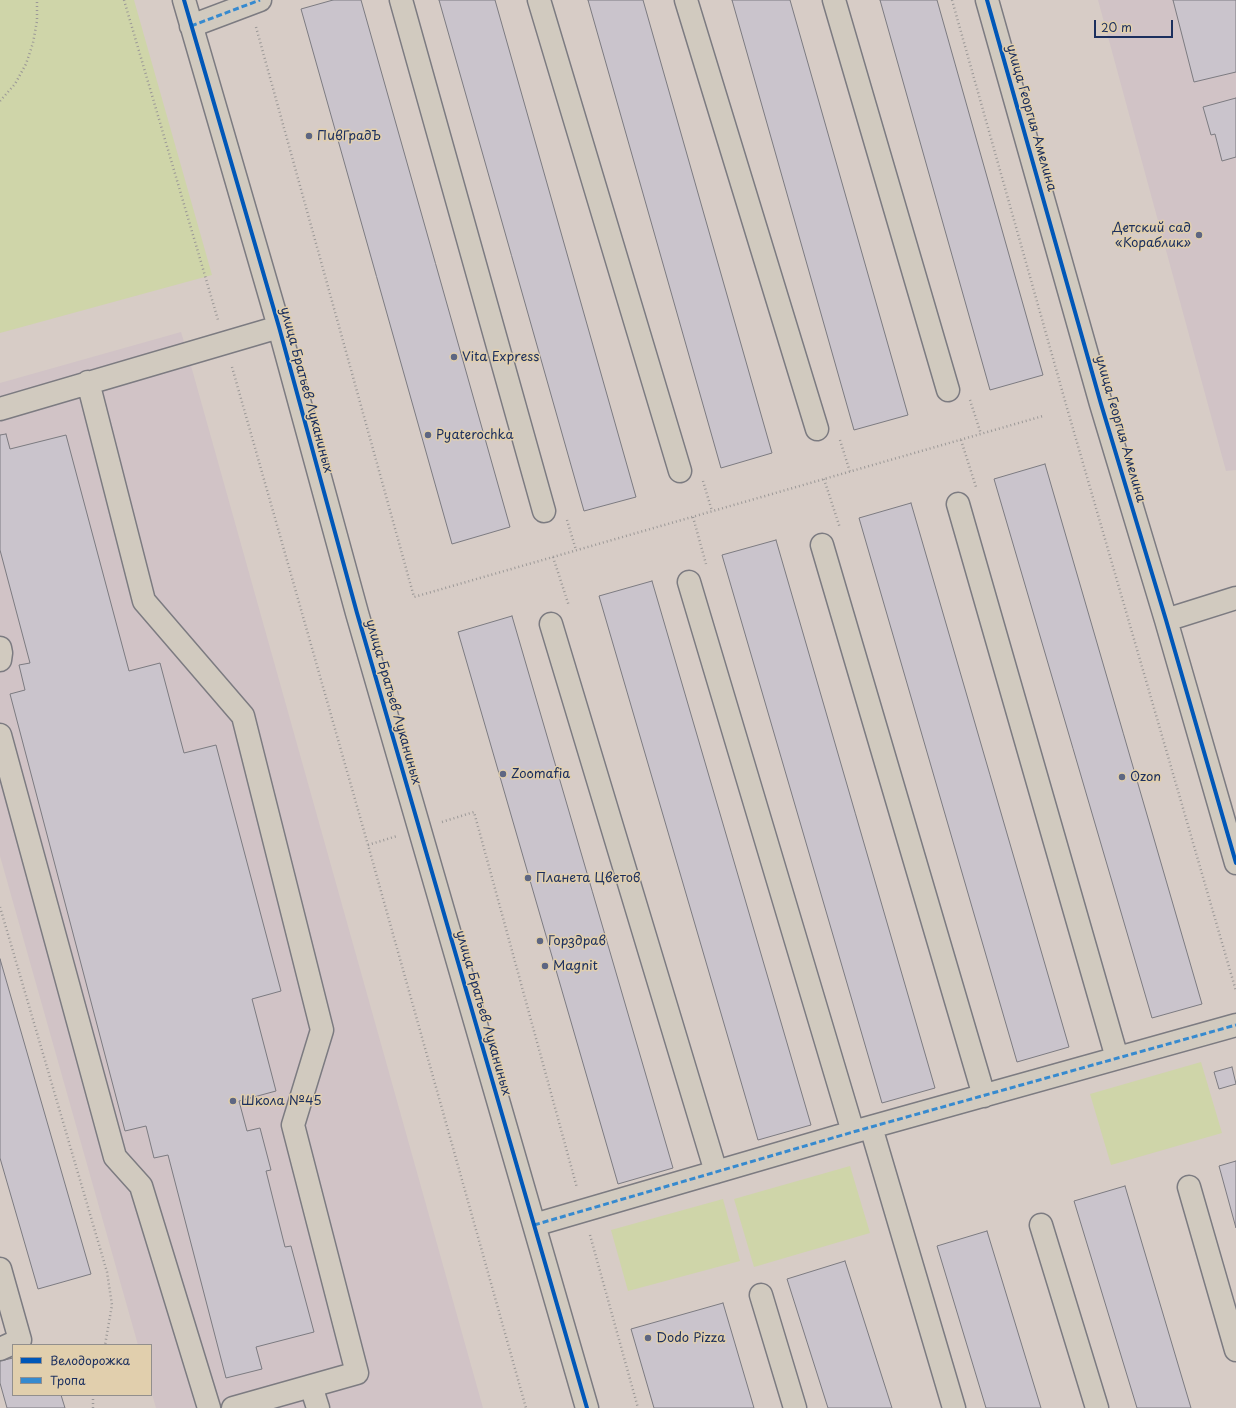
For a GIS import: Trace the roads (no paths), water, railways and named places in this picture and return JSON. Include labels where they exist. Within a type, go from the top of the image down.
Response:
[{"type":"street","name":"улица Братьев Луканиных","points":[[184,0],[279,327],[357,613],[588,1408]]},
{"type":"street","points":[[401,0],[544,511]]},
{"type":"street","points":[[540,0],[680,471]]},
{"type":"street","points":[[686,0],[817,429]]},
{"type":"street","points":[[834,0],[948,390]]},
{"type":"street","name":"улица Георгия Амелина","points":[[987,0],[1101,404],[1166,620],[1236,863]]},
{"type":"street","points":[[191,26],[254,2]]},
{"type":"street","points":[[0,409],[279,327]]},
{"type":"street","points":[[88,382],[144,601],[243,716],[322,1030],[293,1125],[356,1373],[233,1408]]},
{"type":"street","points":[[958,504],[1117,1058]]},
{"type":"street","points":[[822,545],[984,1096]]},
{"type":"street","points":[[689,582],[862,1130],[954,1408]]},
{"type":"street","points":[[1166,620],[1236,598]]},
{"type":"street","points":[[551,624],[716,1172]]},
{"type":"street","points":[[0,648],[2,653],[0,660]]},
{"type":"street","points":[[0,735],[115,1157],[141,1186],[209,1408]]},
{"type":"street","points":[[534,1225],[862,1130],[1236,1025]]},
{"type":"street","points":[[1189,1187],[1236,1350]]},
{"type":"street","points":[[1041,1225],[1097,1408]]},
{"type":"street","points":[[0,1269],[20,1340],[0,1349]]},
{"type":"street","points":[[761,1295],[795,1408]]},
{"type":"street","points":[[311,1386],[318,1408]]},
{"type":"place","name":"ПивГрадЪ","points":[[309,136]]},
{"type":"place","name":"Детский сад «Кораблик»","points":[[1199,235]]},
{"type":"place","name":"Vita Express","points":[[454,357]]},
{"type":"place","name":"Pyaterochka","points":[[428,435]]},
{"type":"place","name":"Zoomafia","points":[[503,774]]},
{"type":"place","name":"Ozon","points":[[1122,777]]},
{"type":"place","name":"Планета Цветов","points":[[528,878]]},
{"type":"place","name":"Горздрав","points":[[540,941]]},
{"type":"place","name":"Magnit","points":[[545,966]]},
{"type":"place","name":"Школа №45","points":[[233,1101]]},
{"type":"place","name":"Dodo Pizza","points":[[648,1338]]}]
